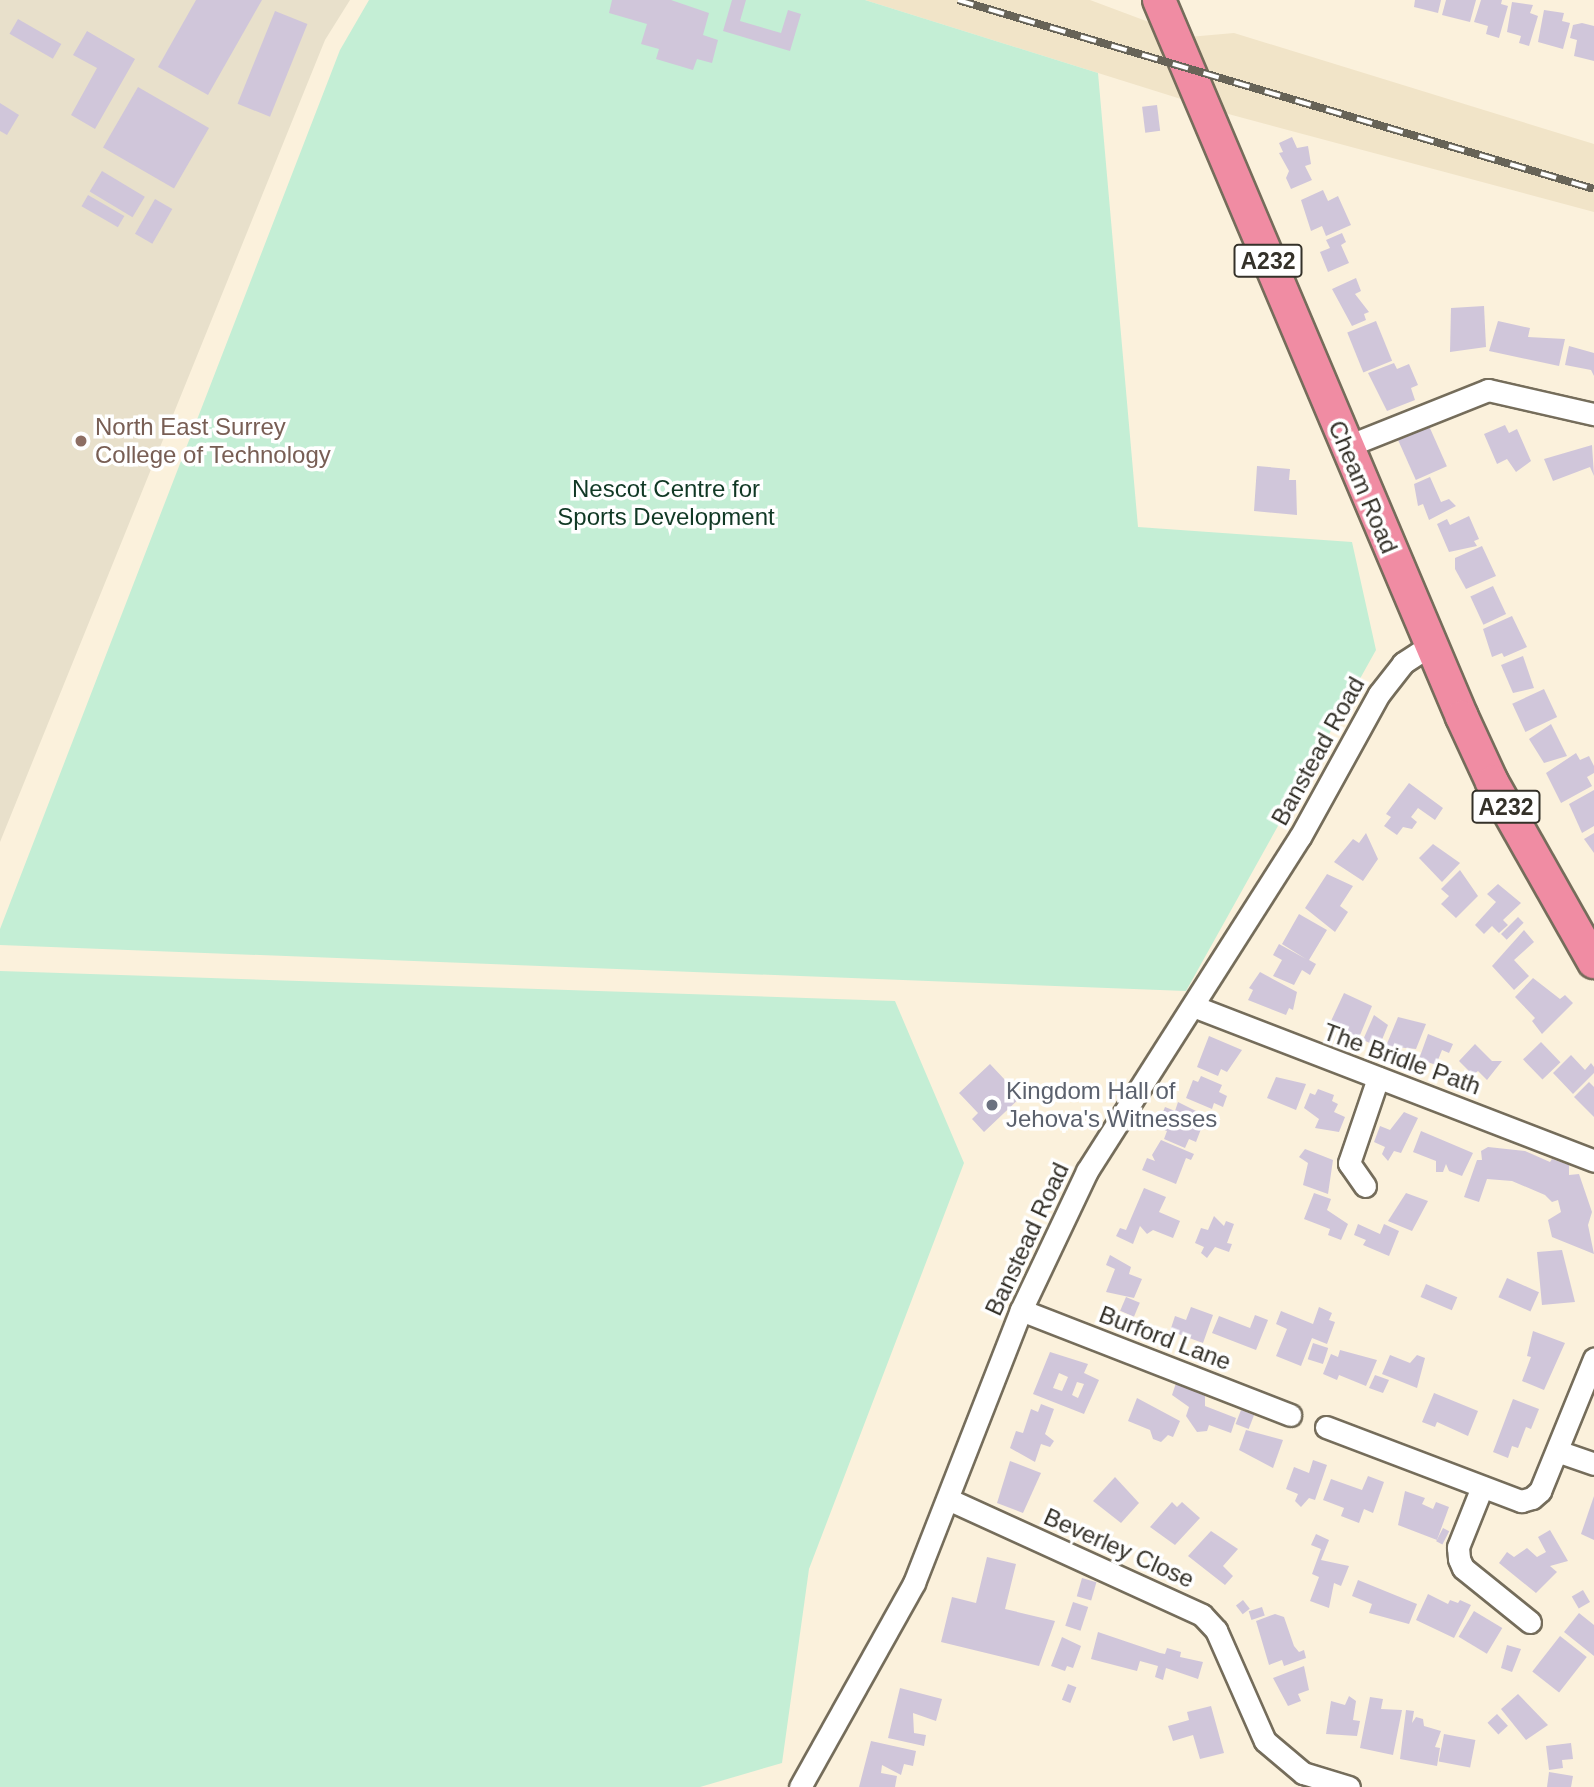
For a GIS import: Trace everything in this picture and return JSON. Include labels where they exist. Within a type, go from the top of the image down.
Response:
[{"type":"highway","name":"Cheam Road","points":[[1159,0],[1345,447],[1492,782],[1594,962]]},
{"type":"street","points":[[1345,447],[1488,390],[1594,414]]},
{"type":"street","name":"Banstead Road","points":[[800,1787],[914,1583],[950,1500],[983,1401],[1021,1310],[1087,1171],[1300,837],[1384,686],[1403,663],[1431,645]]},
{"type":"street","name":"The Bridle Path","points":[[1193,1006],[1594,1160]]},
{"type":"street","points":[[1366,1186],[1349,1163],[1378,1078]]},
{"type":"street","name":"Burford Lane","points":[[1021,1310],[1290,1415]]},
{"type":"street","points":[[1326,1427],[1521,1501],[1532,1498],[1540,1491],[1594,1359]]},
{"type":"street","points":[[1557,1451],[1594,1464]]},
{"type":"street","points":[[1482,1487],[1458,1547],[1459,1559],[1463,1568],[1530,1622]]},
{"type":"street","name":"Beverley Close","points":[[950,1500],[1202,1615],[1220,1640],[1265,1741],[1303,1773],[1349,1787]]},
{"type":"shaded area","name":"North East Surrey College of Technology","points":[[0,0],[350,0],[325,40],[0,842]]},
{"type":"shaded area","points":[[865,0],[1090,0],[1189,37],[1234,33],[1594,144],[1594,212],[1232,115]]},
{"type":"green space","name":"Nescot Centre for Sports Development","points":[[369,0],[865,0],[1098,73],[1138,527],[1352,542],[1376,650],[1186,991],[0,945],[0,929],[340,50]]},
{"type":"green space","points":[[0,971],[895,1001],[964,1163],[809,1569],[782,1763],[700,1787],[0,1787]]},
{"type":"building","points":[[196,0],[262,0],[208,95],[158,67]]},
{"type":"building","points":[[612,0],[671,0],[709,13],[703,35],[718,40],[712,63],[697,59],[693,70],[656,59],[659,49],[641,44],[647,24],[609,13]]},
{"type":"building","points":[[732,0],[746,0],[740,21],[781,33],[788,10],[801,14],[790,51],[723,31]]},
{"type":"building","points":[[1415,0],[1441,0],[1438,13],[1414,7]]},
{"type":"building","points":[[1446,0],[1476,0],[1470,22],[1442,15]]},
{"type":"building","points":[[1481,0],[1502,0],[1501,4],[1508,6],[1499,38],[1486,34],[1488,26],[1474,22]]},
{"type":"building","points":[[1512,2],[1533,5],[1530,13],[1538,16],[1529,46],[1519,43],[1521,36],[1507,32]]},
{"type":"building","points":[[1544,10],[1564,13],[1562,21],[1570,23],[1563,49],[1538,42]]},
{"type":"building","points":[[275,11],[307,24],[270,117],[238,104]]},
{"type":"building","points":[[18,19],[61,44],[53,59],[10,34]]},
{"type":"building","points":[[1582,23],[1594,26],[1594,61],[1574,56],[1577,40],[1570,38],[1573,25]]},
{"type":"building","points":[[87,31],[135,59],[95,129],[71,115],[97,68],[73,55]]},
{"type":"building","points":[[138,87],[209,128],[174,189],[103,148]]},
{"type":"building","points":[[0,103],[19,115],[7,135],[0,131]]},
{"type":"building","points":[[1157,105],[1160,131],[1145,133],[1142,107]]},
{"type":"building","points":[[1292,137],[1297,148],[1308,146],[1311,164],[1305,166],[1312,180],[1291,189],[1286,178],[1289,171],[1279,153],[1283,152],[1279,143]]},
{"type":"building","points":[[102,171],[145,197],[132,217],[90,192]]},
{"type":"building","points":[[1323,190],[1328,201],[1338,196],[1351,225],[1326,236],[1322,226],[1311,231],[1301,200]]},
{"type":"building","points":[[88,195],[124,216],[118,227],[82,206]]},
{"type":"building","points":[[155,199],[172,209],[152,244],[135,234]]},
{"type":"building","points":[[1342,233],[1346,242],[1341,245],[1349,263],[1328,272],[1320,252],[1330,248],[1326,240]]},
{"type":"building","points":[[1356,278],[1361,291],[1355,294],[1369,312],[1364,314],[1366,320],[1352,326],[1332,289]]},
{"type":"building","points":[[1484,306],[1486,347],[1450,352],[1451,308]]},
{"type":"building","points":[[1376,321],[1392,361],[1363,372],[1347,333]]},
{"type":"building","points":[[1498,321],[1530,328],[1528,337],[1565,339],[1559,366],[1489,351]]},
{"type":"building","points":[[1569,346],[1594,353],[1594,376],[1591,370],[1565,365]]},
{"type":"building","points":[[1394,363],[1397,369],[1409,364],[1418,385],[1411,388],[1415,400],[1387,411],[1368,373]]},
{"type":"building","points":[[1505,425],[1509,433],[1517,429],[1531,461],[1516,472],[1507,459],[1497,464],[1484,434]]},
{"type":"building","points":[[1429,426],[1447,466],[1416,480],[1398,440]]},
{"type":"building","points":[[1592,445],[1594,476],[1590,467],[1553,481],[1544,459]]},
{"type":"building","points":[[1257,466],[1290,469],[1289,480],[1296,480],[1297,515],[1254,511]]},
{"type":"building","points":[[1430,477],[1441,502],[1449,499],[1456,506],[1429,520],[1423,504],[1418,506],[1414,484]]},
{"type":"building","points":[[1469,516],[1479,539],[1474,541],[1477,546],[1449,552],[1437,524],[1447,519],[1450,525]]},
{"type":"building","points":[[1482,546],[1496,576],[1466,589],[1455,569],[1455,558]]},
{"type":"building","points":[[1493,586],[1506,614],[1483,625],[1470,597]]},
{"type":"building","points":[[1512,616],[1527,647],[1504,657],[1502,653],[1492,657],[1483,629]]},
{"type":"building","points":[[1523,656],[1534,688],[1513,693],[1501,665]]},
{"type":"building","points":[[1544,689],[1557,717],[1525,732],[1512,704]]},
{"type":"building","points":[[1551,724],[1567,756],[1544,763],[1529,739]]},
{"type":"building","points":[[1576,753],[1580,760],[1589,756],[1594,766],[1594,773],[1587,777],[1592,786],[1561,803],[1546,773]]},
{"type":"building","points":[[1409,783],[1443,808],[1435,820],[1418,808],[1411,817],[1417,822],[1412,829],[1403,827],[1397,835],[1384,826],[1391,817],[1386,814]]},
{"type":"building","points":[[1594,790],[1594,826],[1582,833],[1569,804]]},
{"type":"building","points":[[1366,833],[1378,859],[1363,881],[1334,862],[1353,839],[1359,843]]},
{"type":"building","points":[[1594,833],[1594,853],[1584,839]]},
{"type":"building","points":[[1433,844],[1460,863],[1442,882],[1419,858]]},
{"type":"building","points":[[1460,870],[1478,896],[1456,918],[1441,904],[1449,896],[1441,889]]},
{"type":"building","points":[[1327,874],[1353,886],[1340,906],[1348,912],[1335,932],[1305,908]]},
{"type":"building","points":[[1498,884],[1521,903],[1503,920],[1508,925],[1499,933],[1492,926],[1484,934],[1475,925],[1496,902],[1487,894]]},
{"type":"building","points":[[1299,914],[1327,930],[1309,960],[1316,964],[1310,975],[1302,970],[1294,985],[1273,976],[1282,960],[1273,955],[1279,944],[1306,959],[1282,944]]},
{"type":"building","points":[[1518,917],[1524,923],[1507,940],[1501,934]]},
{"type":"building","points":[[1524,930],[1534,942],[1514,960],[1529,976],[1514,990],[1492,966]]},
{"type":"building","points":[[1260,972],[1297,992],[1293,1010],[1289,1008],[1286,1015],[1248,1000],[1253,990],[1249,988]]},
{"type":"building","points":[[1533,978],[1560,999],[1565,995],[1573,1003],[1542,1034],[1532,1021],[1535,1018],[1515,997]]},
{"type":"building","points":[[1344,993],[1372,1006],[1358,1040],[1331,1021]]},
{"type":"building","points":[[1374,1015],[1388,1025],[1379,1047],[1363,1040]]},
{"type":"building","points":[[1398,1017],[1426,1024],[1416,1049],[1386,1046]]},
{"type":"building","points":[[1428,1034],[1453,1044],[1449,1053],[1442,1050],[1436,1065],[1419,1059]]},
{"type":"building","points":[[1209,1036],[1242,1050],[1227,1072],[1221,1069],[1218,1076],[1197,1067]]},
{"type":"building","points":[[1541,1042],[1560,1062],[1542,1080],[1523,1059]]},
{"type":"building","points":[[1475,1044],[1492,1061],[1502,1061],[1487,1080],[1478,1071],[1473,1075],[1459,1061]]},
{"type":"building","points":[[1571,1055],[1585,1070],[1591,1063],[1594,1067],[1594,1073],[1573,1094],[1553,1073]]},
{"type":"building","name":"Kingdom Hall of Jehova's Witnesses","points":[[990,1064],[1021,1097],[984,1132],[972,1119],[978,1113],[959,1093]]},
{"type":"building","points":[[1201,1076],[1222,1085],[1219,1092],[1227,1096],[1223,1107],[1214,1103],[1212,1109],[1186,1098],[1193,1080],[1198,1082]]},
{"type":"building","points":[[1276,1077],[1306,1084],[1296,1110],[1267,1098]]},
{"type":"building","points":[[1589,1082],[1594,1087],[1594,1117],[1574,1097]]},
{"type":"building","points":[[1318,1089],[1334,1095],[1332,1101],[1338,1104],[1334,1112],[1345,1117],[1339,1132],[1315,1128],[1319,1119],[1304,1108],[1310,1093],[1315,1095]]},
{"type":"building","points":[[1178,1102],[1206,1116],[1196,1142],[1189,1139],[1185,1148],[1164,1139],[1167,1131],[1157,1127],[1165,1107],[1175,1111]]},
{"type":"building","points":[[1404,1112],[1418,1118],[1401,1153],[1394,1151],[1388,1161],[1382,1154],[1385,1147],[1374,1142],[1380,1126],[1390,1130]]},
{"type":"building","points":[[1421,1131],[1473,1153],[1462,1176],[1449,1171],[1446,1164],[1443,1172],[1436,1172],[1436,1161],[1413,1152]]},
{"type":"building","points":[[1161,1140],[1194,1154],[1191,1160],[1186,1158],[1176,1184],[1142,1170],[1147,1158],[1155,1161],[1152,1155]]},
{"type":"building","points":[[1488,1147],[1525,1151],[1550,1162],[1552,1159],[1569,1165],[1569,1175],[1579,1174],[1592,1212],[1588,1225],[1594,1254],[1552,1237],[1548,1220],[1561,1212],[1558,1200],[1552,1202],[1545,1195],[1512,1181],[1487,1179],[1479,1202],[1464,1197],[1477,1160],[1482,1160],[1481,1151]]},
{"type":"building","points":[[1305,1149],[1333,1160],[1328,1194],[1303,1185],[1308,1163],[1299,1157]]},
{"type":"building","points":[[1144,1188],[1166,1197],[1159,1212],[1180,1221],[1173,1238],[1153,1230],[1147,1234],[1140,1226],[1133,1244],[1116,1236],[1120,1228],[1126,1230]]},
{"type":"building","points":[[1314,1193],[1331,1199],[1327,1210],[1348,1224],[1341,1240],[1328,1235],[1330,1229],[1304,1219]]},
{"type":"building","points":[[1406,1193],[1428,1201],[1412,1231],[1388,1221]]},
{"type":"building","points":[[1214,1216],[1224,1226],[1226,1221],[1234,1224],[1227,1243],[1232,1244],[1229,1252],[1215,1247],[1207,1258],[1201,1253],[1204,1247],[1195,1243],[1201,1228],[1208,1230]]},
{"type":"building","points":[[1358,1224],[1380,1234],[1384,1224],[1399,1231],[1389,1256],[1363,1245],[1366,1240],[1354,1235]]},
{"type":"building","points":[[1562,1250],[1575,1302],[1542,1305],[1537,1252]]},
{"type":"building","points":[[1110,1255],[1131,1267],[1129,1274],[1142,1279],[1134,1298],[1106,1292],[1115,1269],[1106,1265]]},
{"type":"building","points":[[1507,1278],[1539,1292],[1530,1311],[1498,1297]]},
{"type":"building","points":[[1426,1284],[1457,1297],[1452,1310],[1421,1297]]},
{"type":"building","points":[[1126,1297],[1140,1303],[1134,1317],[1120,1311]]},
{"type":"building","points":[[1191,1307],[1213,1315],[1203,1343],[1170,1331],[1175,1316],[1186,1320]]},
{"type":"building","points":[[1319,1307],[1332,1313],[1329,1320],[1335,1322],[1327,1344],[1312,1338],[1301,1366],[1276,1356],[1287,1329],[1276,1324],[1281,1311],[1313,1324]]},
{"type":"building","points":[[1255,1315],[1268,1320],[1256,1350],[1212,1333],[1219,1316],[1250,1328]]},
{"type":"building","points":[[1533,1331],[1565,1343],[1544,1390],[1522,1381],[1531,1357],[1527,1356]]},
{"type":"building","points":[[1313,1343],[1328,1348],[1323,1364],[1308,1359]]},
{"type":"building","points":[[1340,1350],[1377,1360],[1366,1386],[1339,1375],[1337,1380],[1323,1374],[1331,1354],[1338,1357]]},
{"type":"building","points":[[1050,1352],[1088,1364],[1084,1373],[1099,1380],[1084,1414],[1033,1394]],"holes":[[[1059,1373],[1068,1377],[1062,1391],[1053,1388]],[[1077,1382],[1084,1384],[1078,1398],[1072,1395]]]},
{"type":"building","points":[[1390,1355],[1410,1363],[1417,1355],[1425,1358],[1417,1388],[1382,1374]]},
{"type":"building","points":[[1375,1375],[1389,1380],[1383,1393],[1369,1388]]},
{"type":"building","points":[[1176,1383],[1205,1396],[1205,1406],[1236,1418],[1231,1433],[1209,1425],[1207,1431],[1197,1432],[1186,1416],[1189,1407],[1172,1395]]},
{"type":"building","points":[[1434,1393],[1478,1411],[1468,1436],[1437,1422],[1435,1427],[1422,1422]]},
{"type":"building","points":[[1137,1398],[1180,1421],[1173,1437],[1168,1435],[1161,1442],[1153,1439],[1150,1430],[1128,1421]]},
{"type":"building","points":[[1513,1399],[1539,1409],[1531,1429],[1526,1427],[1518,1448],[1512,1446],[1508,1458],[1493,1452]]},
{"type":"building","points":[[1041,1404],[1054,1409],[1045,1434],[1054,1441],[1050,1447],[1041,1444],[1035,1462],[1010,1448],[1016,1431],[1023,1433],[1031,1409],[1038,1412]]},
{"type":"building","points":[[1241,1410],[1254,1415],[1249,1429],[1236,1424]]},
{"type":"building","points":[[1246,1430],[1283,1440],[1273,1468],[1239,1450]]},
{"type":"building","points":[[1313,1460],[1327,1465],[1315,1500],[1309,1498],[1301,1507],[1295,1501],[1298,1494],[1286,1489],[1294,1467],[1309,1473]]},
{"type":"building","points":[[1010,1461],[1041,1473],[1023,1513],[997,1503]]},
{"type":"building","points":[[1368,1476],[1384,1482],[1373,1513],[1364,1509],[1359,1523],[1341,1516],[1344,1508],[1323,1500],[1331,1479],[1362,1490]]},
{"type":"building","points":[[1115,1477],[1139,1503],[1121,1523],[1093,1501]]},
{"type":"building","points":[[1405,1491],[1425,1498],[1422,1504],[1433,1509],[1436,1502],[1449,1507],[1437,1540],[1398,1525]]},
{"type":"building","points":[[1594,1496],[1594,1540],[1581,1534]]},
{"type":"building","points":[[1172,1502],[1177,1507],[1182,1502],[1200,1518],[1175,1545],[1150,1527]]},
{"type":"building","points":[[1443,1528],[1449,1531],[1442,1545],[1436,1541]]},
{"type":"building","points":[[1550,1530],[1568,1561],[1550,1566],[1557,1572],[1536,1593],[1499,1563],[1507,1552],[1514,1557],[1527,1548],[1537,1557],[1546,1552],[1538,1537]]},
{"type":"building","points":[[1211,1531],[1238,1549],[1223,1566],[1233,1576],[1225,1585],[1188,1556]]},
{"type":"building","points":[[1316,1534],[1329,1540],[1321,1560],[1349,1566],[1341,1586],[1334,1583],[1329,1608],[1310,1601],[1319,1577],[1312,1574],[1321,1549],[1311,1545]]},
{"type":"building","points":[[987,1557],[1016,1564],[1005,1609],[1055,1621],[1039,1666],[941,1642],[952,1597],[976,1603]]},
{"type":"building","points":[[1082,1578],[1096,1582],[1091,1600],[1077,1596]]},
{"type":"building","points":[[1358,1580],[1417,1604],[1409,1624],[1369,1613],[1372,1604],[1352,1596]]},
{"type":"building","points":[[1583,1590],[1590,1602],[1579,1609],[1572,1597]]},
{"type":"building","points":[[1428,1594],[1448,1604],[1450,1600],[1458,1603],[1460,1600],[1471,1605],[1454,1638],[1416,1620]]},
{"type":"building","points":[[1243,1600],[1250,1609],[1243,1614],[1236,1606]]},
{"type":"building","points":[[1073,1602],[1088,1607],[1080,1631],[1065,1626]]},
{"type":"building","points":[[1262,1607],[1265,1616],[1251,1620],[1249,1611]]},
{"type":"building","points":[[1474,1611],[1502,1628],[1487,1654],[1459,1637]]},
{"type":"building","points":[[1579,1613],[1594,1625],[1594,1656],[1564,1632]]},
{"type":"building","points":[[1275,1614],[1284,1617],[1294,1646],[1299,1652],[1304,1650],[1306,1658],[1284,1666],[1282,1660],[1269,1665],[1256,1621]]},
{"type":"building","points":[[1098,1632],[1160,1653],[1165,1654],[1167,1648],[1181,1652],[1180,1657],[1203,1662],[1198,1679],[1166,1668],[1163,1680],[1155,1677],[1158,1666],[1140,1661],[1137,1671],[1091,1659]]},
{"type":"building","points":[[1560,1636],[1587,1657],[1559,1692],[1532,1671]]},
{"type":"building","points":[[1062,1637],[1081,1646],[1073,1668],[1067,1666],[1065,1671],[1051,1666]]},
{"type":"building","points":[[1507,1645],[1521,1649],[1512,1672],[1501,1668]]},
{"type":"building","points":[[1304,1666],[1309,1690],[1298,1694],[1301,1701],[1288,1706],[1273,1678]]},
{"type":"building","points":[[1068,1684],[1076,1687],[1070,1703],[1062,1700]]},
{"type":"building","points":[[900,1688],[942,1699],[936,1721],[913,1713],[914,1733],[926,1735],[924,1746],[888,1738]]},
{"type":"building","points":[[1518,1694],[1548,1725],[1526,1740],[1501,1709]]},
{"type":"building","points":[[1349,1696],[1356,1701],[1353,1720],[1360,1721],[1357,1736],[1326,1734],[1331,1701],[1345,1705]]},
{"type":"building","points":[[1370,1697],[1383,1699],[1381,1709],[1402,1710],[1393,1755],[1360,1748]]},
{"type":"building","points":[[1211,1706],[1224,1753],[1200,1759],[1193,1735],[1173,1741],[1168,1726],[1189,1720],[1187,1712]]},
{"type":"building","points":[[1406,1710],[1414,1711],[1412,1723],[1416,1717],[1423,1719],[1424,1726],[1441,1731],[1435,1747],[1440,1748],[1437,1766],[1400,1759]]},
{"type":"building","points":[[1497,1714],[1508,1726],[1498,1735],[1487,1723]]},
{"type":"building","points":[[1444,1734],[1475,1740],[1470,1768],[1439,1761]]},
{"type":"building","points":[[871,1741],[916,1751],[913,1766],[904,1764],[901,1775],[882,1765],[881,1773],[897,1776],[895,1787],[859,1787]]},
{"type":"building","points":[[1571,1743],[1573,1759],[1562,1760],[1563,1768],[1549,1770],[1546,1746]]},
{"type":"building","points":[[1549,1772],[1573,1776],[1571,1787],[1547,1787]]},
{"type":"railway","points":[[958,0],[1594,189]]},
{"type":"place","name":"North East Surrey College of Technology","points":[[81,441]]},
{"type":"place","name":"Kingdom Hall of Jehova's Witnesses","points":[[992,1105]]}]
